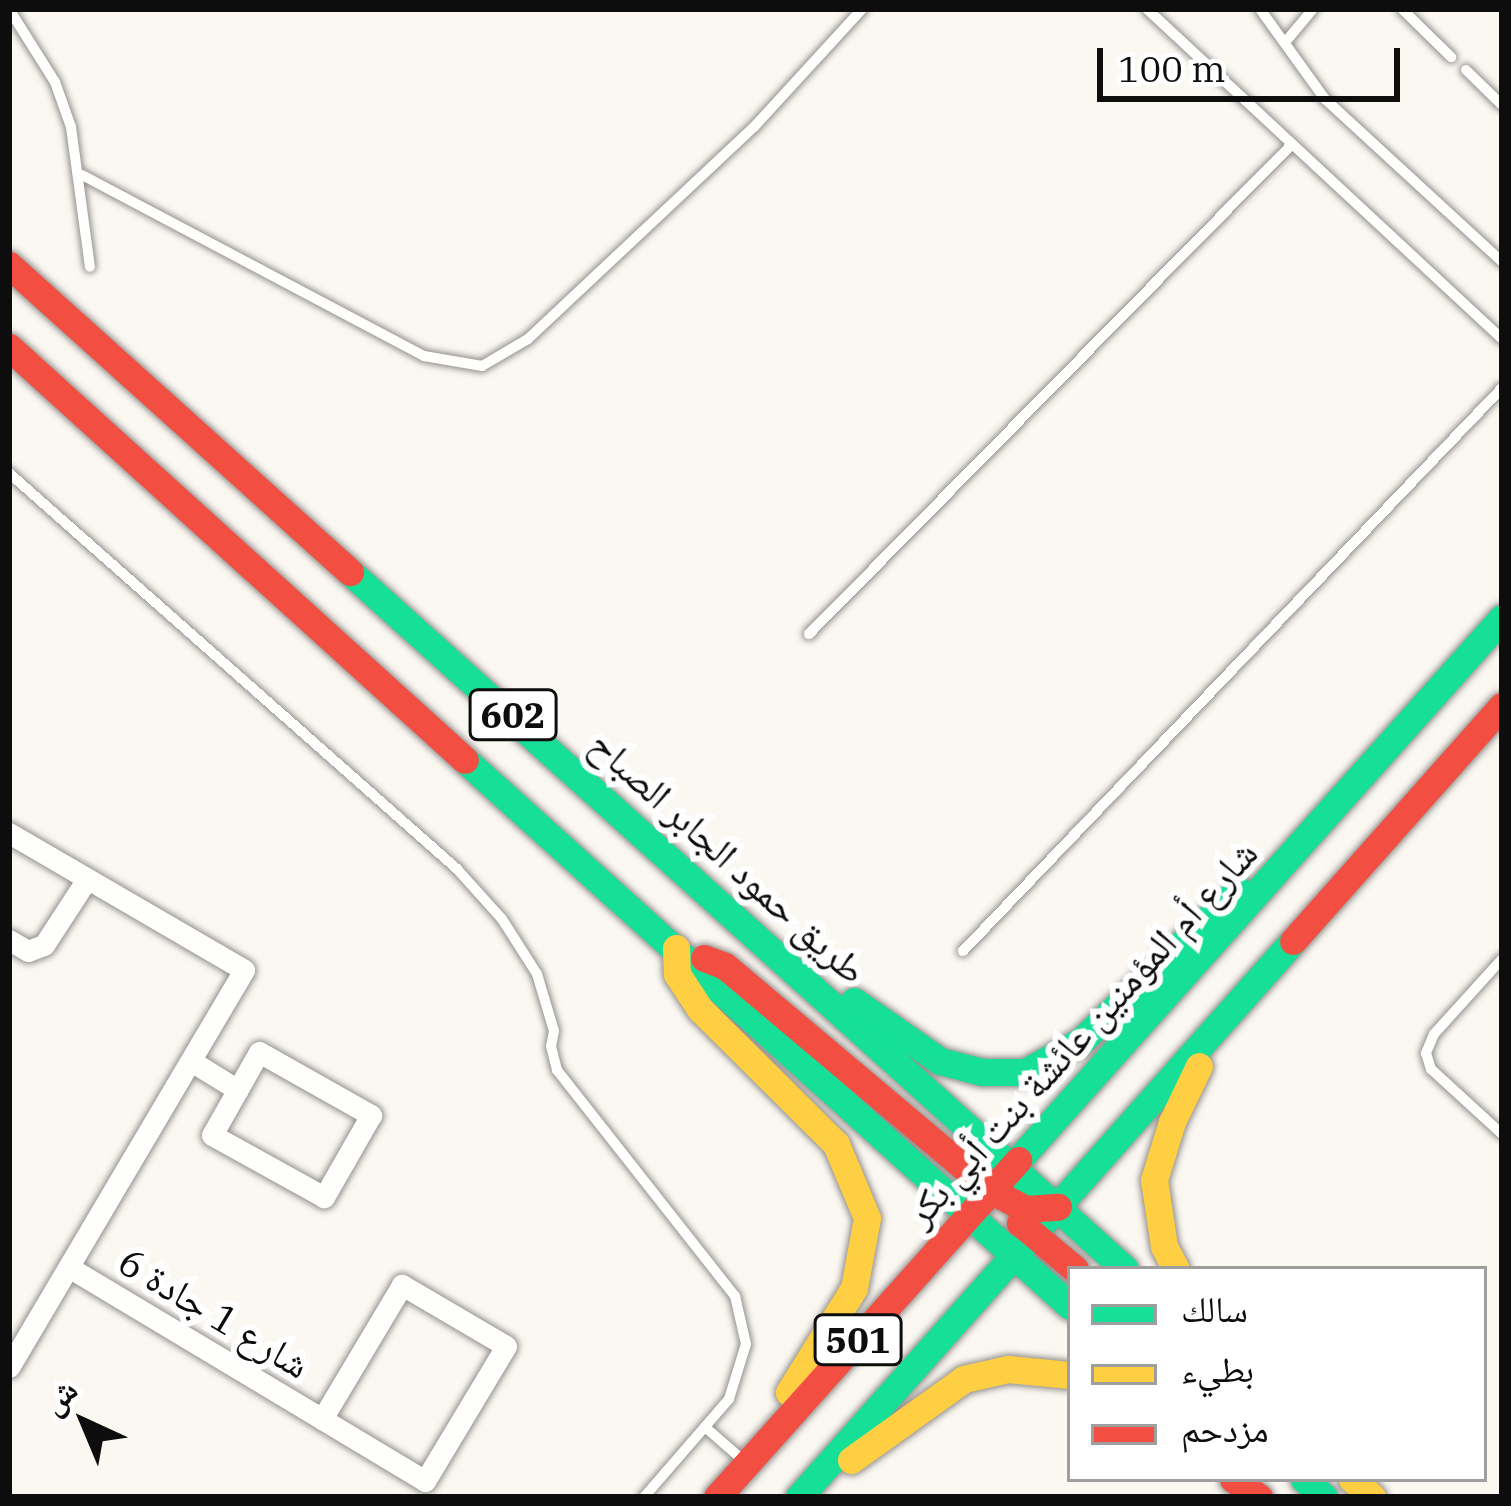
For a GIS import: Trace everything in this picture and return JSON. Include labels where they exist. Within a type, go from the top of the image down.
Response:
[{"type":"main road","name":"طريق حمود الجابر الصباح","points":[[9,265],[1122,1266]]},
{"type":"main road","name":"602","points":[[9,347],[507,802],[676,948],[1067,1303]]},
{"type":"main road","name":"شارع أم المؤمنين عائشة بنت أبي بكر","points":[[717,1497],[1502,618]]},
{"type":"main road","points":[[1014,1256],[1502,706]]},
{"type":"main road","points":[[748,926],[940,1061],[982,1072],[1025,1072],[1081,1041],[1265,864],[1339,804]]},
{"type":"main road","points":[[746,1463],[854,1288],[867,1218],[836,1144],[700,1009],[677,974],[676,948],[725,966],[992,1191],[1026,1209],[1058,1207]]},
{"type":"main road","points":[[1174,1266],[1164,1246],[1154,1180],[1172,1122],[1213,1035]]},
{"type":"main road","points":[[969,1216],[995,1214],[1035,1233],[1072,1266]]},
{"type":"main road","name":"501","points":[[801,1497],[1014,1256]]},
{"type":"main road","points":[[801,1497],[964,1379],[1008,1369],[1067,1375]]},
{"type":"street","name":"شارع 1 جادة 6","points":[[9,833],[244,970],[9,1367]]},
{"type":"street","points":[[9,940],[28,951],[44,945],[87,879]]},
{"type":"street","points":[[259,1052],[371,1115],[324,1197],[212,1135],[238,1090],[259,1052]]},
{"type":"street","points":[[190,1061],[238,1090]]},
{"type":"street","name":"شارع 1 جادة 6","points":[[70,1268],[425,1481],[506,1346],[402,1285],[322,1419]]},
{"type":"lane","points":[[9,9],[55,82],[82,175],[90,267]]},
{"type":"lane","points":[[82,175],[424,356],[482,366],[528,339],[754,127],[862,9]]},
{"type":"lane","points":[[1147,9],[1502,339]]},
{"type":"lane","points":[[1260,9],[1325,98],[1502,262]]},
{"type":"lane","points":[[1286,40],[1312,9]]},
{"type":"lane","points":[[1402,9],[1451,57]]},
{"type":"lane","points":[[1466,70],[1502,105]]},
{"type":"lane","points":[[809,634],[1291,145]]},
{"type":"lane","points":[[963,951],[1502,388]]},
{"type":"lane","points":[[9,473],[457,868],[502,920],[537,974],[554,1031],[551,1046],[557,1070],[735,1297],[746,1344],[729,1399],[644,1497]]},
{"type":"lane","points":[[1502,959],[1434,1034],[1426,1053],[1431,1069],[1502,1134]]},
{"type":"lane","points":[[705,1426],[746,1463]]},
{"type":"traffic: fast","points":[[350,572],[1122,1266]]},
{"type":"traffic: fast","points":[[1018,1160],[1502,618]]},
{"type":"traffic: fast","points":[[465,760],[1067,1303]]},
{"type":"traffic: fast","points":[[854,1001],[940,1061],[982,1072],[1025,1072],[1081,1041],[1238,890]]},
{"type":"traffic: fast","points":[[799,1497],[1293,941]]},
{"type":"traffic: fast","points":[[1307,1482],[1324,1497]]},
{"type":"traffic: slow","points":[[676,948],[677,974],[700,1009],[836,1144],[867,1218],[854,1288],[789,1392]]},
{"type":"traffic: slow","points":[[1174,1266],[1164,1246],[1154,1180],[1172,1122],[1199,1066]]},
{"type":"traffic: slow","points":[[851,1460],[964,1379],[1008,1369],[1067,1375]]},
{"type":"traffic: slow","points":[[1355,1482],[1372,1497]]},
{"type":"traffic: jam","points":[[9,265],[350,572]]},
{"type":"traffic: jam","points":[[9,347],[465,760]]},
{"type":"traffic: jam","points":[[1293,941],[1502,706]]},
{"type":"traffic: jam","points":[[704,958],[725,966],[992,1191],[1026,1209],[1058,1207]]},
{"type":"traffic: jam","points":[[717,1497],[1018,1160]]},
{"type":"traffic: jam","points":[[1020,1223],[1071,1266]]},
{"type":"traffic: jam","points":[[1237,1482],[1259,1497]]}]
